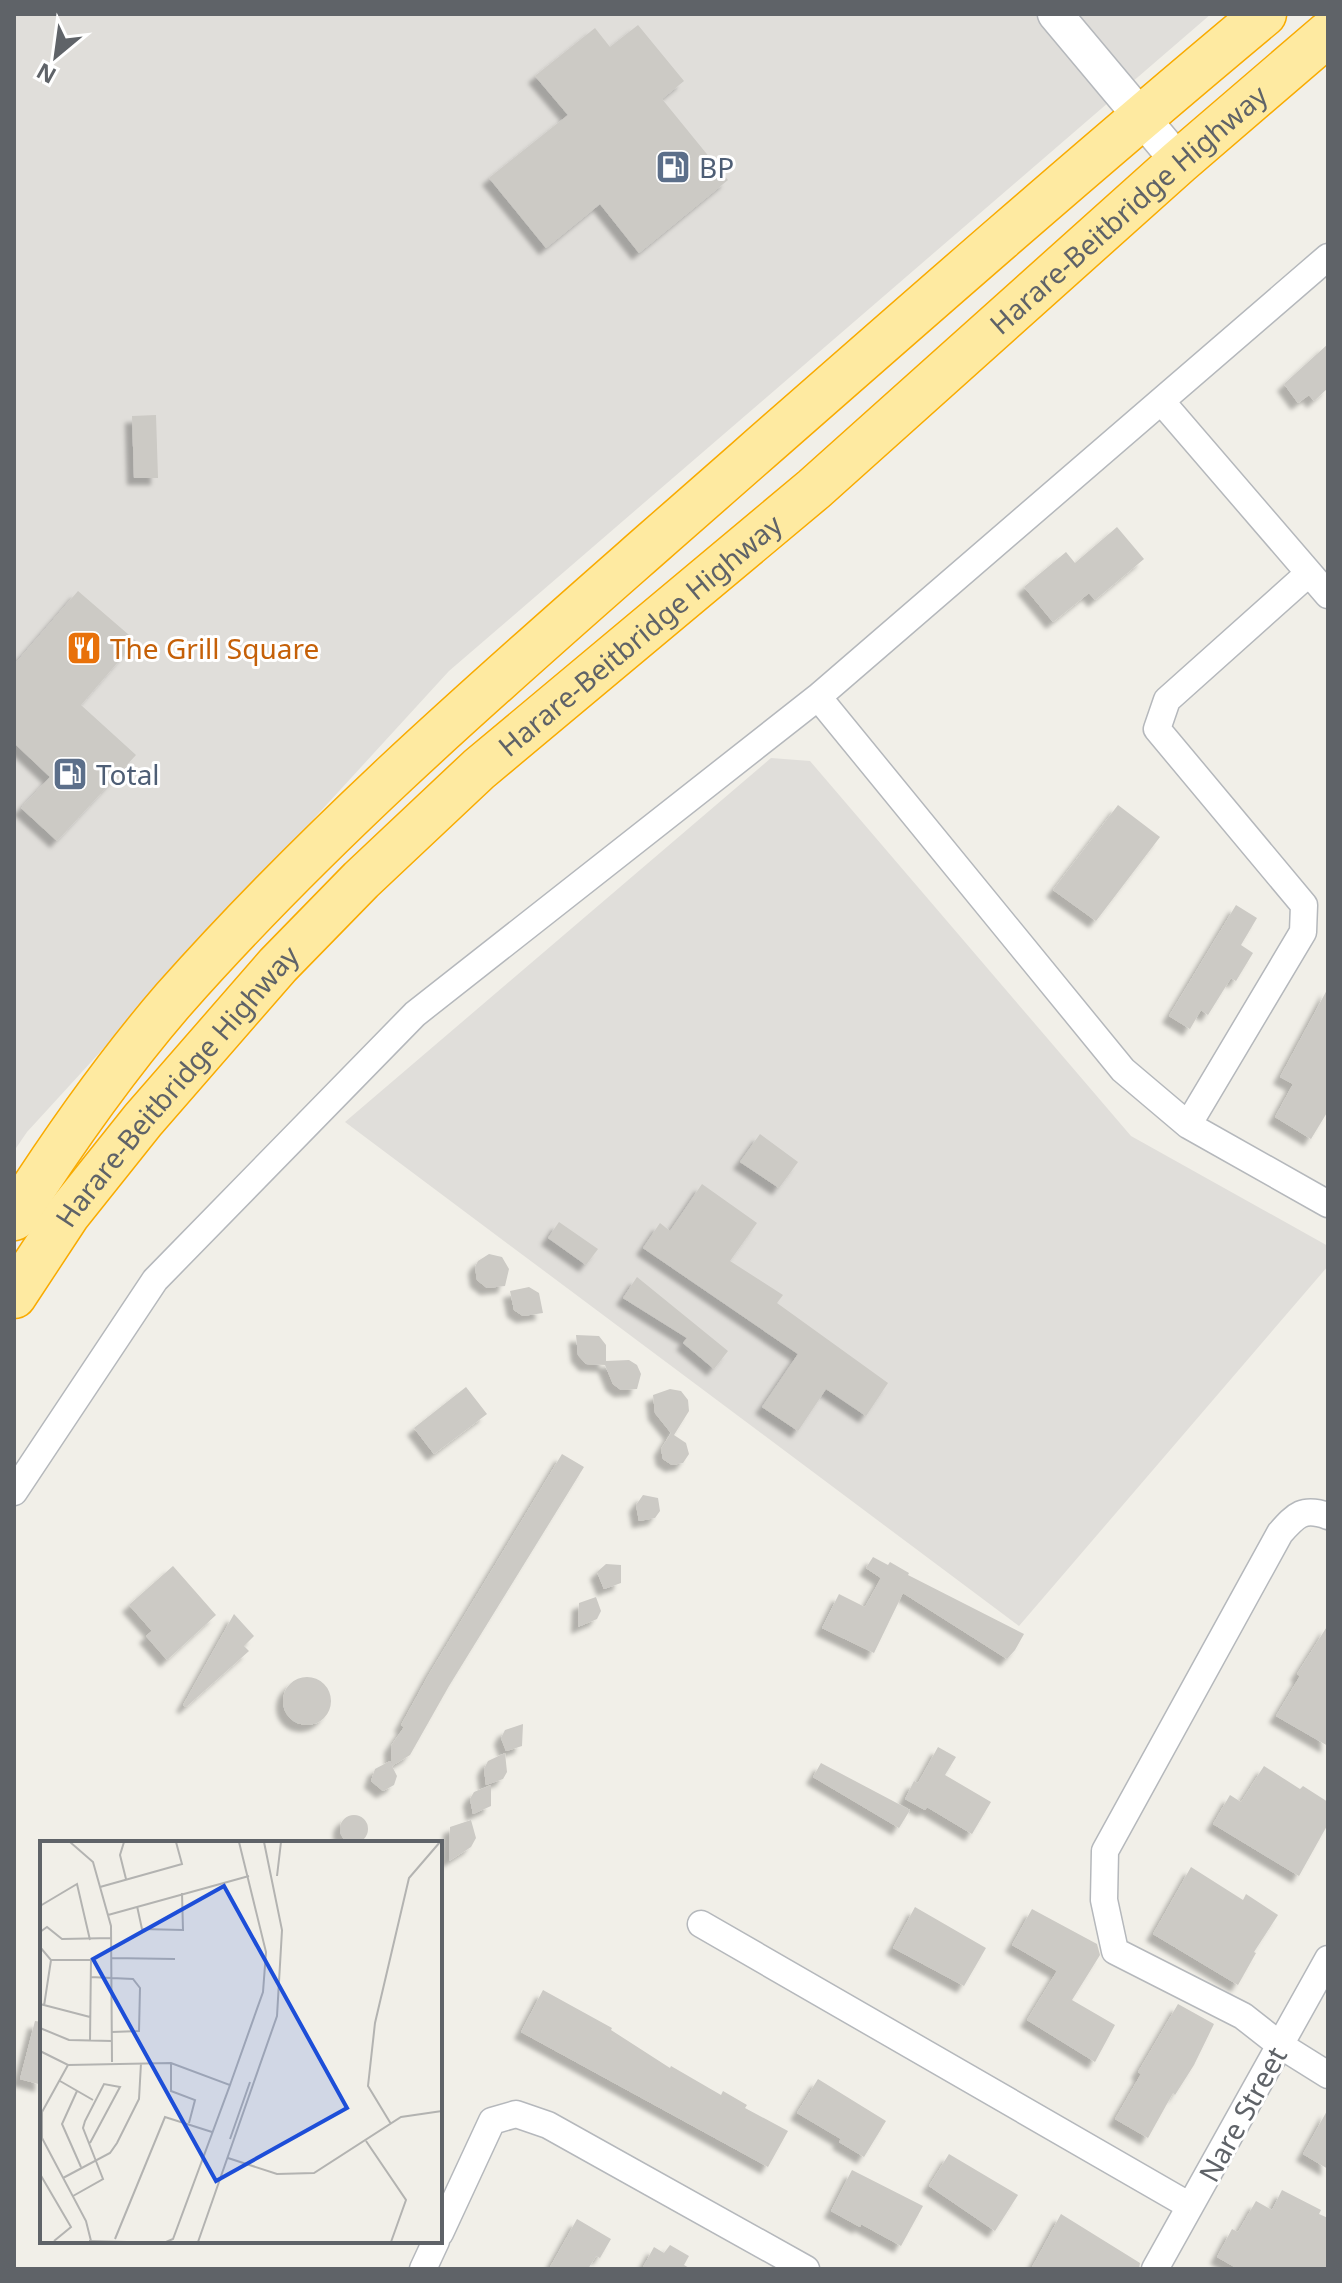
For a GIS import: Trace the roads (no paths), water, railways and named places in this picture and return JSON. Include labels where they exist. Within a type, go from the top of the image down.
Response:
[{"type":"highway","name":"Harare-Beitbridge Highway","points":[[14,1218],[44,1170],[165,1010],[324,841],[462,711],[1140,117],[1264,14]]},
{"type":"highway","name":"Harare-Beitbridge Highway","points":[[14,1296],[68,1214],[143,1120],[278,965],[361,880],[479,769],[814,489],[1179,162],[1328,34]]},
{"type":"street","points":[[1055,14],[1179,162]]},
{"type":"street","points":[[14,1492],[155,1280],[415,1014],[818,697],[1328,257]]},
{"type":"street","points":[[1161,401],[1328,595]]},
{"type":"street","points":[[1188,1125],[1303,932],[1304,905],[1157,729],[1167,700],[1309,573]]},
{"type":"street","points":[[818,697],[1123,1070],[1188,1125],[1328,1204]]},
{"type":"street","points":[[1328,1516],[1315,1511],[1297,1514],[1280,1533],[1105,1851],[1104,1900],[1115,1951],[1243,2016],[1280,2045],[1328,2075]]},
{"type":"street","points":[[701,1924],[1190,2206]]},
{"type":"street","name":"Nare Street","points":[[1155,2269],[1328,1959]]},
{"type":"street","points":[[442,2229],[492,2121],[516,2114],[548,2125],[806,2269]]},
{"type":"street","points":[[423,2269],[435,2243]]},
{"type":"place","name":"BP","points":[[673,167]]},
{"type":"place","name":"The Grill Square","points":[[84,648]]},
{"type":"place","name":"Total","points":[[70,774]]}]
